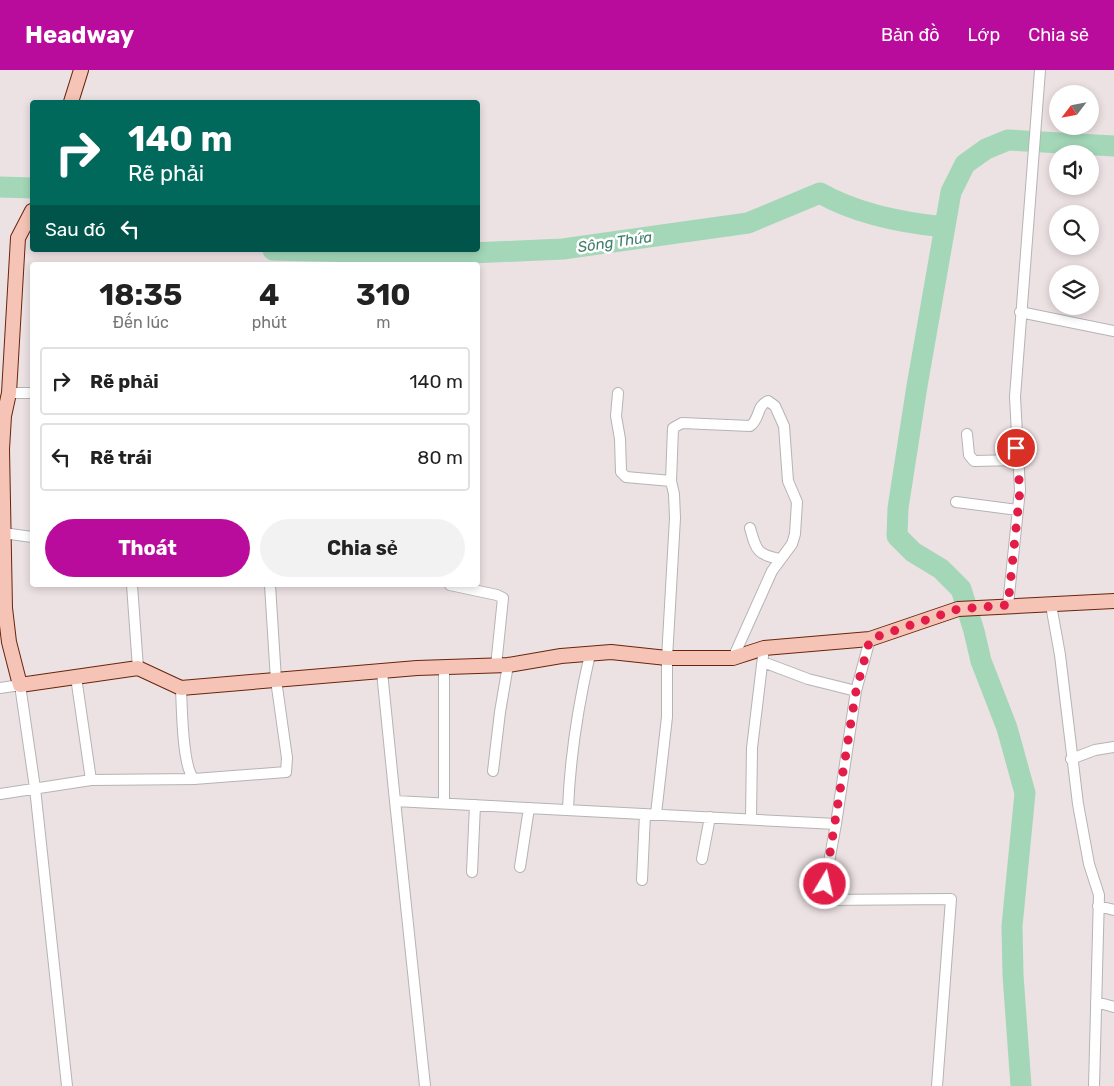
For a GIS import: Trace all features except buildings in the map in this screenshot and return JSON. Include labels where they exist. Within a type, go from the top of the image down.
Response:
[{"type":"street","points":[[72,100],[81,70]]},
{"type":"street","points":[[1008,605],[1020,490],[1014,397],[1040,70]]},
{"type":"street","points":[[30,215],[18,238],[9,393],[2,416],[2,609],[20,684],[35,788],[67,1086]]},
{"type":"street","points":[[1020,312],[1114,331]]},
{"type":"street","points":[[618,392],[616,416],[620,439],[621,472],[626,477],[671,481]]},
{"type":"street","points":[[9,393],[30,393]]},
{"type":"street","points":[[656,814],[667,717],[667,658],[675,518],[674,494],[671,481],[674,425],[682,423],[750,426],[756,422],[764,403],[772,402],[783,422],[788,481],[796,496],[797,508],[794,540],[779,559],[734,658]]},
{"type":"street","points":[[966,434],[969,455],[974,461],[1018,460]]},
{"type":"street","points":[[956,502],[1018,510]]},
{"type":"street","points":[[750,528],[758,551],[766,556],[779,559]]},
{"type":"street","points":[[3,533],[30,537]]},
{"type":"street","points":[[132,587],[138,668]]},
{"type":"street","points":[[0,794],[91,780],[196,779],[224,775],[286,772],[287,758],[276,680],[270,587]]},
{"type":"street","points":[[460,587],[497,594],[503,598],[500,712],[493,771]]},
{"type":"street","points":[[0,688],[138,668],[181,688],[417,668],[502,666],[561,656],[620,652],[667,658],[734,658],[870,639],[958,609],[1114,601]]},
{"type":"street","points":[[1051,605],[1060,655],[1071,759],[1089,864],[1099,895],[1094,1086]]},
{"type":"street","points":[[870,639],[856,691],[836,824],[822,900],[951,899],[936,1086]]},
{"type":"street","points":[[568,809],[570,770],[577,714],[590,654]]},
{"type":"street","points":[[764,655],[808,679],[856,691]]},
{"type":"street","points":[[751,819],[752,748],[764,655]]},
{"type":"street","points":[[444,668],[444,803]]},
{"type":"street","points":[[382,672],[425,1086]]},
{"type":"street","points":[[76,676],[91,780]]},
{"type":"street","points":[[181,688],[187,761],[190,774],[196,779]]},
{"type":"street","points":[[1071,759],[1095,750],[1114,747]]},
{"type":"street","points":[[395,801],[836,824]]},
{"type":"street","points":[[472,872],[476,805]]},
{"type":"street","points":[[520,867],[529,808]]},
{"type":"street","points":[[642,880],[645,814]]},
{"type":"street","points":[[702,859],[710,817]]},
{"type":"street","points":[[1098,906],[1114,910]]},
{"type":"street","points":[[1096,1002],[1114,1007]]},
{"type":"waterway","points":[[1021,1086],[1013,975],[1012,926],[1025,793],[1007,728],[981,661],[961,589],[941,569],[913,552],[897,536],[898,508],[951,192],[965,164],[986,149],[1008,140],[1114,146]]},
{"type":"waterway","name":"Sông Thứa","points":[[0,187],[30,188]]},
{"type":"waterway","name":"Sông Thứa","points":[[361,252],[449,254],[563,249],[748,223],[820,193],[849,207],[865,212],[913,223],[945,227]]},
{"type":"route","points":[[825,884],[856,691],[870,639],[958,609],[1008,605],[1020,490],[1016,448]]}]
